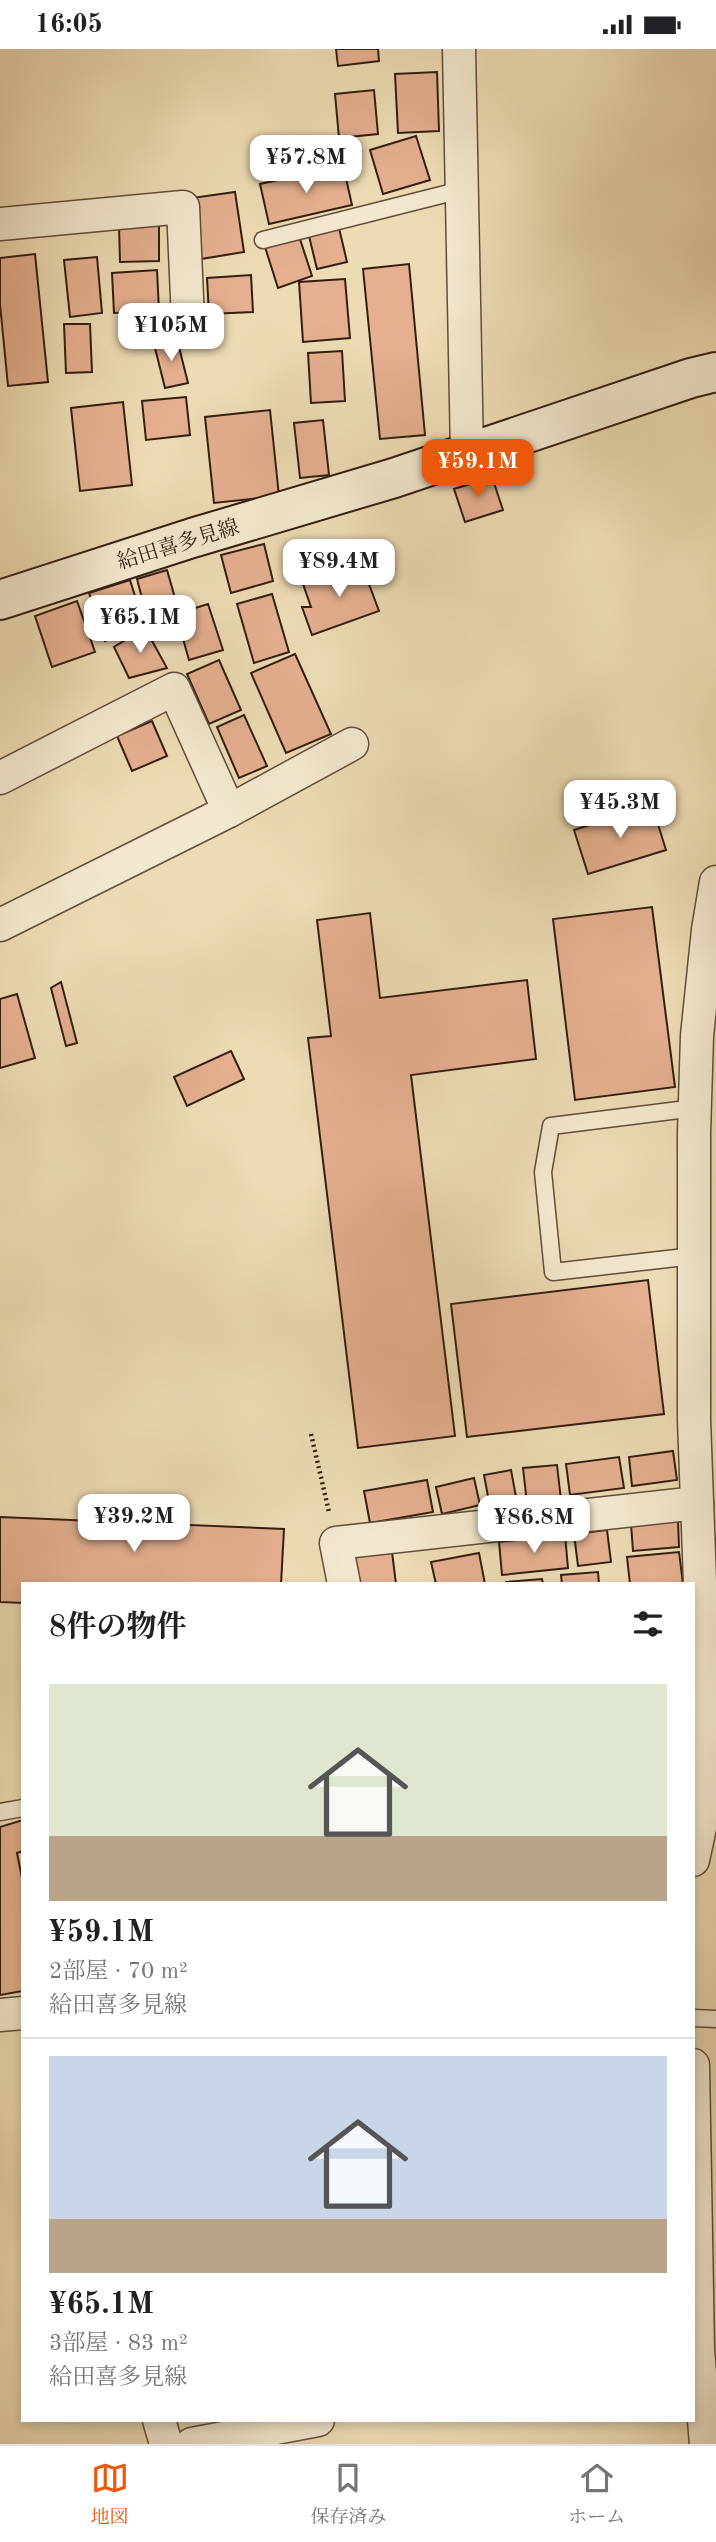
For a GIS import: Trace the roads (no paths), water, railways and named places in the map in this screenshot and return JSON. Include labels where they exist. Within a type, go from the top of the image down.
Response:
[{"type":"street","points":[[459,49],[467,453]]},
{"type":"street","points":[[0,224],[183,207],[188,320]]},
{"type":"street","name":"給田喜多見線","points":[[0,600],[192,538],[394,478],[691,378],[716,372]]},
{"type":"street","points":[[0,778],[174,689],[229,811]]},
{"type":"street","points":[[0,925],[229,811],[352,744]]},
{"type":"street","points":[[700,1839],[704,1809],[698,1636],[708,1600],[697,1503],[694,1420],[694,1256],[705,1173],[695,1108],[707,1038],[716,882]]},
{"type":"street","points":[[344,1582],[336,1543],[697,1503]]},
{"type":"street","points":[[0,2015],[21,2013]]},
{"type":"street","points":[[695,2349],[706,2444]]},
{"type":"street","points":[[160,2422],[166,2444]]},
{"type":"street","points":[[192,2444],[308,2422]]},
{"type":"lane","points":[[263,240],[461,190]]},
{"type":"lane","points":[[694,1256],[553,1272],[543,1172],[551,1126],[695,1108]]},
{"type":"lane","points":[[0,1812],[21,1808]]},
{"type":"lane","points":[[695,2018],[716,2019]]}]
